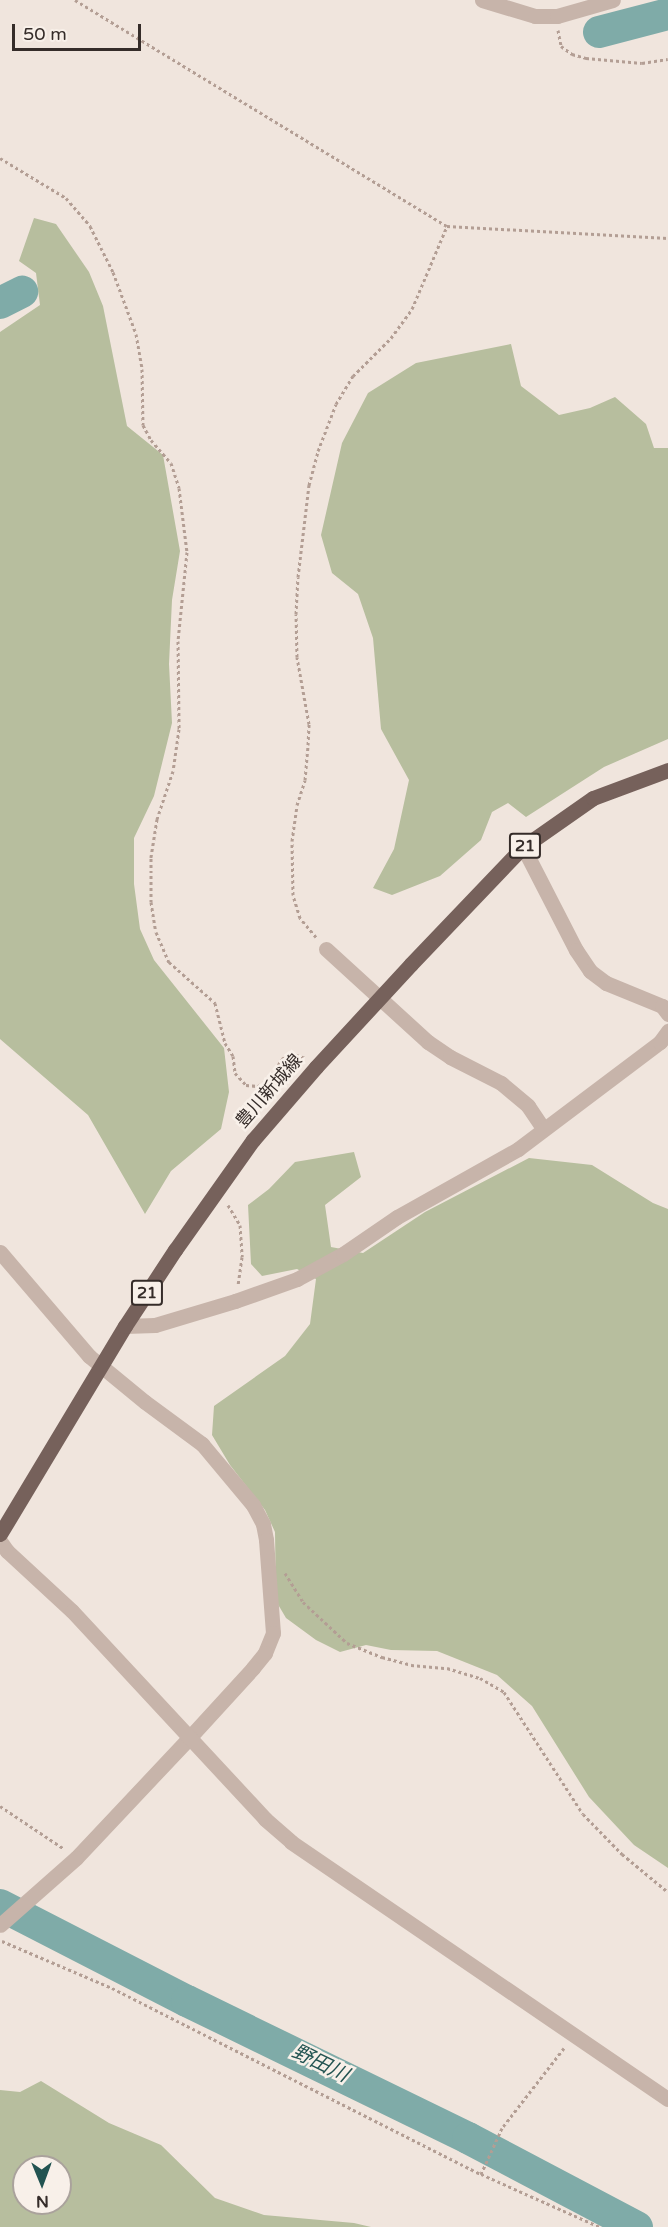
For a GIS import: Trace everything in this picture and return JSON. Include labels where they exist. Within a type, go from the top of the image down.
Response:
[{"type":"main road","name":"豊川新城線","points":[[0,1534],[102,1368],[125,1326],[214,1194],[253,1140],[316,1067],[523,847],[593,798],[668,770]]},
{"type":"street","points":[[482,0],[535,16],[557,16],[613,0]]},
{"type":"street","points":[[523,847],[576,950],[590,971],[606,983],[663,1006],[668,1014]]},
{"type":"street","points":[[326,949],[428,1042],[450,1057],[501,1083],[528,1106],[543,1128]]},
{"type":"street","points":[[125,1326],[155,1325],[235,1300],[297,1279],[344,1254],[397,1217],[518,1149],[660,1042],[668,1031]]},
{"type":"street","points":[[0,1252],[102,1368],[201,1444],[253,1505],[262,1524],[267,1554],[273,1633],[265,1653],[190,1737],[76,1858],[0,1925]]},
{"type":"street","points":[[0,1541],[7,1551],[72,1611],[265,1819],[291,1842],[668,2099]]},
{"type":"path","points":[[75,0],[447,226],[668,238]]},
{"type":"path","points":[[557,16],[561,46],[572,54],[642,63],[668,59]]},
{"type":"path","points":[[0,158],[66,198],[90,226],[113,272],[136,334],[142,369],[143,425],[151,440],[171,463],[179,488],[187,552],[178,641],[179,729],[173,771],[157,819],[151,858],[151,902],[156,932],[169,962],[215,1003],[225,1043],[233,1056],[235,1073],[246,1085],[258,1086],[268,1080],[282,1059],[290,1053],[300,1054],[316,1067]]},
{"type":"path","points":[[326,949],[300,918],[293,895],[292,841],[297,805],[305,780],[309,724],[297,657],[296,614],[309,485],[318,451],[336,404],[353,376],[391,338],[412,309],[447,226]]},
{"type":"path","points":[[214,1194],[230,1206],[240,1225],[242,1257],[235,1300]]},
{"type":"path","points":[[267,1554],[281,1566],[303,1602],[347,1643],[401,1662],[447,1668],[480,1678],[504,1692],[583,1814],[622,1854],[668,1892]]},
{"type":"path","points":[[0,1806],[76,1858]]},
{"type":"path","points":[[0,1941],[112,1988],[481,2174],[600,2227]]},
{"type":"path","points":[[481,2174],[502,2128],[564,2048],[571,2034]]},
{"type":"green space","points":[[34,218],[56,224],[89,272],[103,306],[127,426],[163,455],[180,551],[172,600],[169,664],[172,723],[154,796],[134,838],[134,884],[140,929],[154,960],[224,1048],[229,1092],[221,1129],[171,1171],[145,1214],[88,1115],[0,1039],[0,332],[40,305],[36,273],[19,261]]},
{"type":"green space","points":[[511,344],[521,386],[559,415],[590,408],[615,397],[646,424],[654,448],[668,448],[668,739],[604,767],[526,817],[508,803],[492,812],[481,840],[440,876],[392,895],[373,888],[394,849],[409,780],[381,729],[373,638],[358,594],[332,573],[321,535],[342,443],[368,393],[416,363]]},
{"type":"green space","points":[[354,1152],[361,1177],[325,1205],[331,1247],[363,1253],[425,1212],[529,1158],[592,1165],[653,1203],[668,1209],[668,1868],[634,1845],[589,1797],[532,1706],[497,1675],[437,1651],[391,1650],[366,1645],[340,1652],[316,1640],[286,1618],[276,1601],[275,1532],[265,1510],[230,1465],[212,1435],[214,1406],[285,1356],[310,1324],[316,1279],[297,1269],[262,1276],[251,1264],[248,1205],[269,1189],[295,1162]]},
{"type":"green space","points":[[41,2081],[109,2123],[161,2145],[215,2198],[264,2215],[354,2223],[371,2227],[0,2227],[0,2090],[20,2092]]},
{"type":"waterway","points":[[599,32],[668,14]]},
{"type":"waterway","points":[[0,303],[22,292]]},
{"type":"waterway","name":"野田川","points":[[0,1905],[187,2001],[468,2138],[637,2227]]}]
